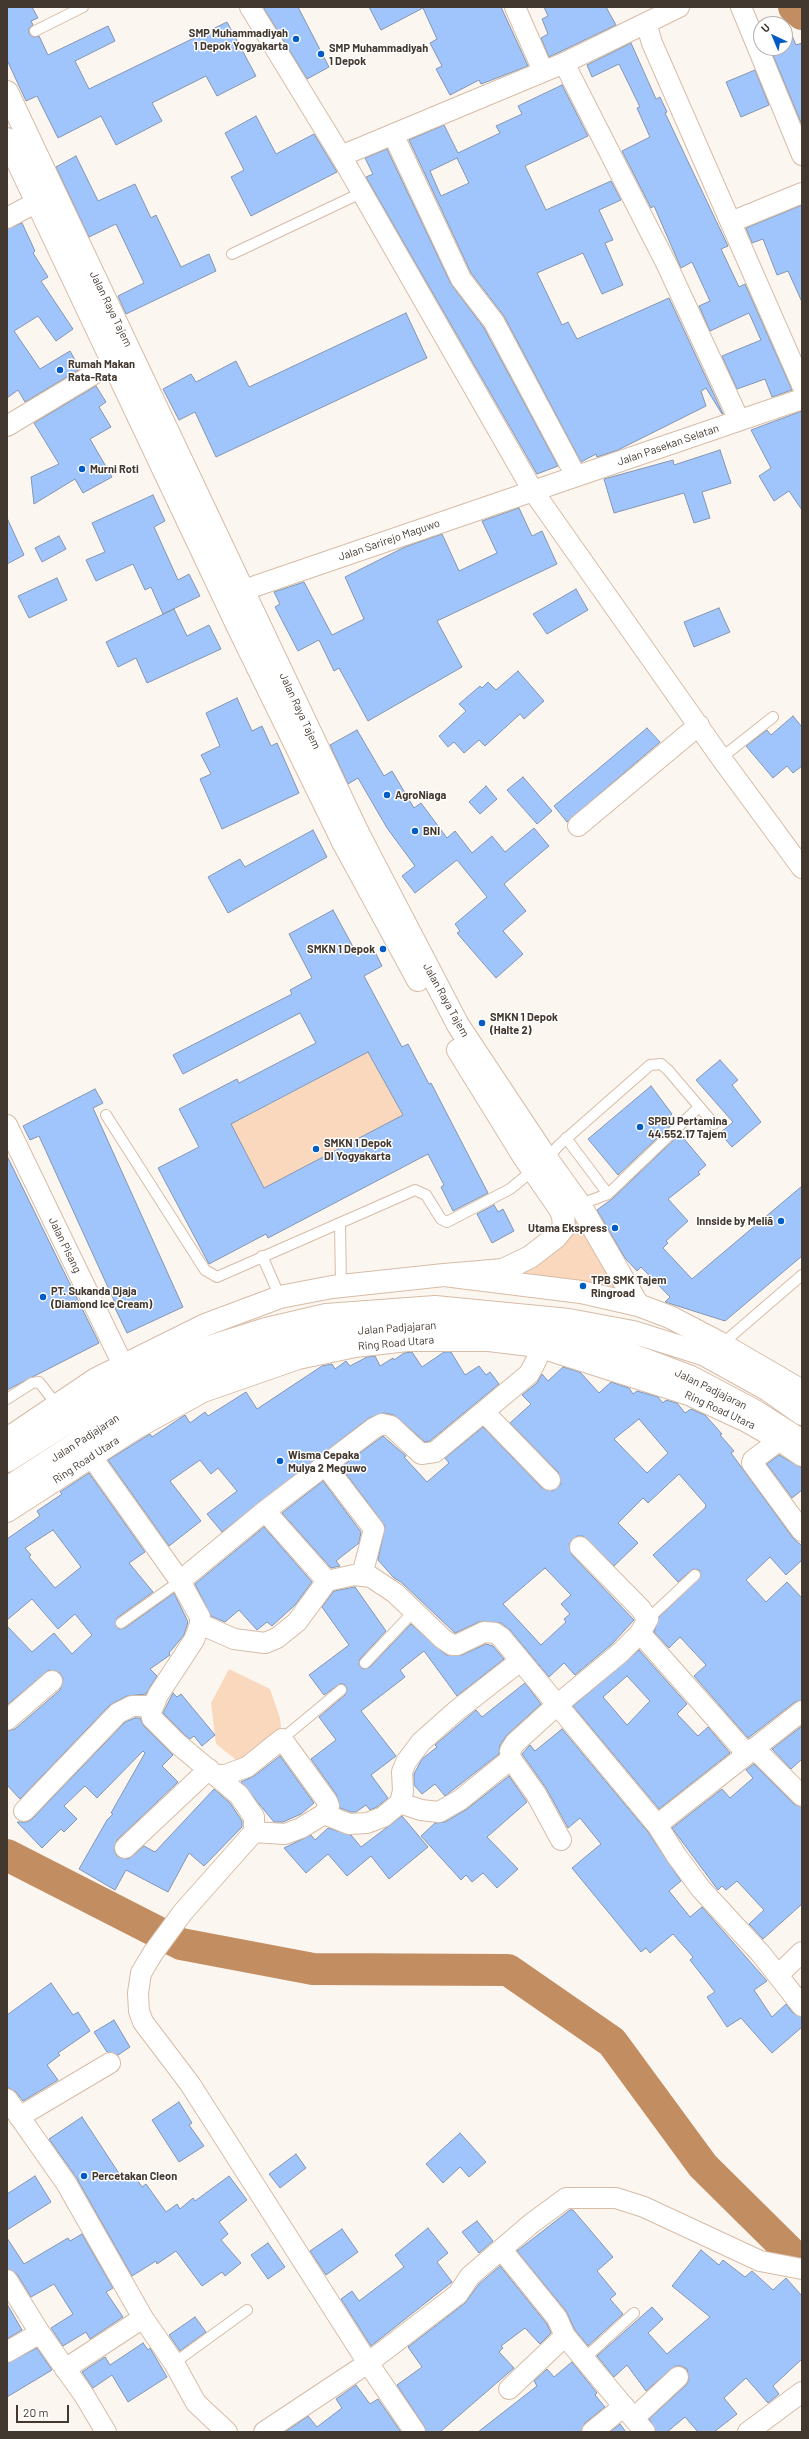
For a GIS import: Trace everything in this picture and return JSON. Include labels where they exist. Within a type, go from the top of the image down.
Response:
[{"type":"main road","name":"Jalan Raya Tajem","points":[[7,92],[239,629],[350,837],[447,1032],[638,1305]]},
{"type":"main road","name":"Jalan Raya Tajem","points":[[7,139],[37,202],[122,356],[244,590],[350,837]]},
{"type":"main road","name":"Jalan Raya Tajem","points":[[444,1274],[503,1270],[530,1257],[556,1237],[564,1227],[563,1216],[570,1207]]},
{"type":"main road","points":[[7,1439],[96,1378],[205,1325],[280,1297],[341,1286],[444,1274],[581,1292],[638,1305],[670,1317],[722,1344],[802,1391]]},
{"type":"main road","name":"Jalan Padjajaran","points":[[7,1461],[108,1397],[155,1371],[209,1347],[266,1329],[326,1315],[435,1307],[570,1320],[634,1332],[703,1354],[768,1390],[802,1414]]},
{"type":"main road","name":"Jalan Padjajaran","points":[[7,1488],[120,1415],[170,1387],[220,1365],[329,1332],[440,1324],[558,1338],[622,1351],[691,1377],[756,1410],[802,1441]]},
{"type":"main road","name":"Ring Road Utara","points":[[7,1511],[91,1456],[182,1400],[229,1380],[298,1358],[356,1346],[429,1339],[489,1340],[538,1346],[689,1394],[747,1421],[802,1455]]},
{"type":"street","points":[[250,7],[341,156],[533,491],[721,758],[802,868]]},
{"type":"street","points":[[515,7],[543,71]]},
{"type":"street","points":[[341,156],[564,63],[679,7]]},
{"type":"street","points":[[741,7],[802,155]]},
{"type":"street","points":[[646,23],[652,43],[802,384]]},
{"type":"street","points":[[564,63],[667,264],[739,420]]},
{"type":"street","points":[[393,134],[461,279],[494,322],[576,476]]},
{"type":"street","points":[[731,222],[802,193]]},
{"type":"street","points":[[7,218],[37,202]]},
{"type":"street","points":[[7,426],[122,356]]},
{"type":"street","name":"Jalan Pasekan Selatan","points":[[533,491],[802,399]]},
{"type":"street","name":"Jalan Sarirejo Maguwo","points":[[244,590],[533,491]]},
{"type":"street","points":[[578,826],[698,725]]},
{"type":"street","name":"Jalan Pisang","points":[[7,1125],[123,1365]]},
{"type":"street","points":[[180,1581],[265,1511],[374,1428],[382,1424],[391,1426],[415,1451],[427,1455],[435,1452],[528,1374],[537,1359],[538,1346]]},
{"type":"street","points":[[484,1412],[550,1480]]},
{"type":"street","points":[[780,1440],[753,1460],[752,1463],[802,1531]]},
{"type":"street","points":[[91,1456],[180,1581],[200,1617],[200,1624],[194,1640],[153,1706],[151,1712],[156,1724],[212,1772],[249,1807],[254,1817],[254,1832],[183,1912],[153,1953],[141,1973],[138,1993],[139,2011],[143,2022],[190,2084],[368,2363],[415,2432]]},
{"type":"street","points":[[325,1465],[374,1529],[362,1575]]},
{"type":"street","points":[[265,1511],[317,1573],[327,1581]]},
{"type":"street","points":[[580,1547],[640,1608],[644,1626],[750,1751],[802,1796]]},
{"type":"street","points":[[200,1624],[234,1639],[265,1643],[277,1638],[297,1622],[327,1581],[362,1575],[382,1583],[415,1610],[447,1643],[457,1645],[477,1635],[490,1632],[500,1637],[657,1825],[676,1855],[701,1889],[778,1975],[802,2006]]},
{"type":"street","points":[[561,1840],[536,1794],[511,1759],[510,1751],[515,1743],[644,1626]]},
{"type":"street","points":[[324,1814],[349,1824],[367,1823],[383,1817],[400,1803],[403,1791],[402,1772],[406,1762],[421,1742],[456,1711],[520,1661]]},
{"type":"street","points":[[7,1720],[52,1680]]},
{"type":"street","points":[[24,1811],[118,1713],[132,1706],[153,1706]]},
{"type":"street","points":[[657,1825],[802,1711]]},
{"type":"street","points":[[212,1772],[225,1775],[247,1767],[282,1739],[327,1801],[329,1806],[324,1814],[301,1828],[285,1834],[254,1832]]},
{"type":"street","points":[[400,1803],[421,1810],[439,1812],[460,1800],[511,1759]]},
{"type":"street","points":[[125,1848],[212,1772]]},
{"type":"street","points":[[778,1975],[802,1952]]},
{"type":"street","points":[[19,2118],[110,2063]]},
{"type":"street","points":[[7,2099],[66,2183],[143,2318],[174,2363],[196,2403],[227,2432]]},
{"type":"street","points":[[264,2432],[368,2363],[458,2294],[470,2276],[532,2223],[566,2198],[616,2198],[644,2207],[760,2261],[802,2269]]},
{"type":"street","points":[[502,2250],[557,2318],[565,2336],[634,2419]]},
{"type":"street","points":[[7,2280],[40,2333],[106,2432]]},
{"type":"street","points":[[65,2369],[143,2318]]},
{"type":"street","points":[[7,2352],[40,2333]]},
{"type":"street","points":[[509,2389],[565,2336]]},
{"type":"street","points":[[592,2432],[634,2419],[678,2377]]},
{"type":"street","points":[[748,2432],[802,2392]]},
{"type":"lane","points":[[35,31],[83,7]]},
{"type":"lane","points":[[232,254],[361,193]]},
{"type":"lane","points":[[721,758],[773,717]]},
{"type":"lane","points":[[106,1115],[205,1270],[217,1277],[415,1190],[426,1195],[441,1219],[447,1222],[510,1190],[541,1165],[566,1138],[650,1065],[661,1064],[714,1124]]},
{"type":"lane","points":[[570,1207],[608,1194],[699,1107]]},
{"type":"lane","points":[[566,1138],[608,1194]]},
{"type":"lane","points":[[340,1223],[341,1286]]},
{"type":"lane","points":[[262,1256],[280,1297]]},
{"type":"lane","points":[[722,1344],[802,1275]]},
{"type":"lane","points":[[7,1399],[32,1383],[39,1382],[57,1405]]},
{"type":"lane","points":[[644,1626],[695,1575]]},
{"type":"lane","points":[[121,1623],[180,1581]]},
{"type":"lane","points":[[365,1663],[415,1610]]},
{"type":"lane","points":[[282,1739],[340,1690]]},
{"type":"lane","points":[[174,2363],[247,2310]]},
{"type":"lane","points":[[584,2359],[634,2313]]},
{"type":"shaded area","points":[[368,1052],[403,1115],[264,1188],[216,1095],[222,1092],[238,1121]]},
{"type":"shaded area","points":[[579,1209],[628,1298],[505,1273]]},
{"type":"shaded area","points":[[229,1669],[270,1689],[280,1718],[282,1737],[245,1767],[216,1744],[211,1703]]},
{"type":"building","points":[[7,7],[32,7],[38,18],[31,21],[33,25],[29,28],[29,34],[34,37],[39,36],[48,55],[108,26],[115,41],[75,61],[89,89],[227,22],[256,76],[217,96],[206,76],[152,103],[162,121],[116,145],[101,116],[58,138],[37,96],[26,101],[7,60]]},
{"type":"building","name":"SMP Muhammadiyah 1 Depok Yogyakarta","points":[[263,7],[298,7],[329,67],[307,79]]},
{"type":"building","points":[[369,7],[501,7],[528,66],[481,84],[479,80],[450,95],[436,69],[442,66],[430,43],[437,39],[423,8],[381,30]]},
{"type":"building","points":[[544,7],[606,7],[616,25],[549,57],[541,38],[548,34],[542,19],[548,16]]},
{"type":"building","points":[[793,38],[796,45],[802,43],[802,125],[773,56],[793,56]]},
{"type":"building","points":[[631,43],[656,99],[660,97],[667,112],[665,113],[728,246],[721,249],[739,287],[745,284],[792,390],[772,397],[765,379],[737,389],[722,356],[761,340],[749,313],[710,331],[699,306],[710,301],[692,262],[681,268],[654,206],[651,208],[622,151],[650,137],[637,108],[640,107],[619,64],[592,77],[587,65]]},
{"type":"building","points":[[755,70],[769,105],[741,117],[726,82]]},
{"type":"building","points":[[562,85],[588,136],[525,166],[546,210],[611,181],[621,200],[599,210],[613,240],[605,243],[623,285],[602,294],[583,253],[537,273],[562,325],[568,322],[577,339],[669,298],[723,414],[706,388],[701,391],[706,406],[618,450],[597,457],[596,454],[581,462],[504,316],[471,273],[409,140],[444,125],[458,153],[500,133],[496,126],[522,114],[518,106]],"holes":[[[457,158],[469,183],[441,196],[430,171]]]},
{"type":"building","points":[[256,116],[276,154],[314,134],[337,172],[251,216],[231,177],[244,170],[225,133]]},
{"type":"building","points":[[387,149],[451,284],[484,328],[558,466],[537,474],[366,177],[373,174],[365,158]]},
{"type":"building","points":[[76,156],[98,201],[135,184],[151,218],[156,215],[181,267],[209,254],[216,271],[126,314],[118,296],[144,283],[116,224],[89,237],[56,167]]},
{"type":"building","points":[[802,205],[802,302],[788,271],[777,275],[763,239],[752,243],[746,228]]},
{"type":"building","points":[[22,223],[35,251],[33,253],[48,277],[41,281],[73,329],[56,341],[38,316],[14,331],[40,369],[70,351],[80,369],[25,402],[18,390],[7,398],[7,229]]},
{"type":"building","points":[[406,313],[427,358],[216,457],[195,412],[179,420],[163,389],[191,374],[196,382],[236,361],[249,387]]},
{"type":"building","points":[[96,386],[106,402],[99,407],[111,427],[90,439],[112,477],[83,493],[75,479],[34,504],[31,477],[59,464],[34,423]]},
{"type":"building","points":[[802,411],[802,510],[789,491],[774,501],[759,476],[771,468],[751,430]]},
{"type":"building","points":[[720,450],[731,483],[702,492],[710,518],[694,523],[684,493],[614,513],[604,479],[673,460],[674,465]]},
{"type":"building","points":[[153,495],[165,521],[154,527],[178,580],[189,574],[200,596],[163,614],[151,587],[145,590],[133,564],[96,581],[86,560],[105,552],[92,523]]},
{"type":"building","points":[[519,508],[532,536],[542,531],[557,564],[437,621],[462,667],[368,721],[339,668],[334,671],[319,640],[298,651],[275,607],[280,604],[274,592],[304,582],[332,635],[364,619],[345,577],[405,547],[442,534],[459,571],[497,553],[482,521]]},
{"type":"building","points":[[7,518],[24,555],[7,564]]},
{"type":"building","points":[[59,536],[66,549],[42,562],[35,548]]},
{"type":"building","points":[[57,578],[67,600],[29,618],[18,596]]},
{"type":"building","points":[[576,589],[588,610],[547,634],[533,614]]},
{"type":"building","points":[[719,608],[730,632],[694,647],[684,622]]},
{"type":"building","points":[[174,609],[187,636],[209,625],[221,649],[147,683],[136,658],[118,667],[106,642]]},
{"type":"building","points":[[518,671],[544,701],[524,719],[520,714],[485,746],[479,740],[464,753],[454,742],[448,747],[439,736],[466,711],[459,704],[480,686],[482,688],[488,682],[496,690]]},
{"type":"building","points":[[237,698],[252,731],[262,726],[271,746],[277,743],[299,793],[222,829],[200,779],[211,774],[201,755],[220,746],[206,713]]},
{"type":"building","points":[[793,716],[802,727],[802,766],[793,773],[787,766],[773,778],[746,746],[767,730],[771,735]]},
{"type":"building","points":[[647,728],[660,742],[567,822],[554,806]]},
{"type":"building","points":[[357,730],[384,776],[392,771],[414,808],[421,803],[447,838],[455,831],[472,853],[492,836],[505,852],[534,828],[549,846],[504,884],[526,911],[503,931],[523,954],[496,978],[457,933],[460,931],[455,924],[487,897],[457,860],[415,893],[402,876],[415,866],[387,828],[358,778],[348,784],[330,745]]},
{"type":"building","points":[[523,777],[552,811],[537,824],[507,790]]},
{"type":"building","points":[[486,786],[497,799],[480,814],[469,802]]},
{"type":"building","points":[[313,830],[327,857],[228,913],[208,877],[240,859],[245,867]]},
{"type":"building","points":[[333,910],[357,954],[372,946],[382,966],[364,976],[402,1047],[408,1044],[429,1084],[431,1083],[488,1193],[453,1211],[441,1187],[444,1185],[428,1154],[268,1238],[266,1234],[209,1264],[158,1168],[199,1147],[179,1109],[237,1079],[239,1083],[316,1043],[300,1013],[183,1074],[173,1055],[292,994],[290,990],[312,978],[289,934]],"holes":[[[368,1052],[403,1115],[264,1188],[231,1124]]]},
{"type":"building","points":[[720,1060],[738,1080],[732,1085],[761,1122],[732,1147],[720,1133],[733,1122],[696,1080]]},
{"type":"building","points":[[651,1086],[672,1114],[667,1119],[672,1124],[618,1175],[588,1139]]},
{"type":"building","points":[[95,1089],[103,1103],[93,1108],[183,1307],[127,1333],[115,1308],[117,1307],[39,1136],[30,1140],[23,1126]]},
{"type":"building","points":[[680,1134],[706,1165],[698,1172],[700,1174],[668,1199],[688,1221],[666,1241],[668,1243],[663,1248],[692,1279],[802,1186],[802,1256],[725,1321],[665,1302],[670,1297],[641,1267],[637,1271],[625,1258],[597,1210],[612,1199]]},
{"type":"building","name":"PT. Sukanda Djaja (Diamond Ice Cream)","points":[[7,1156],[99,1343],[7,1390]]},
{"type":"building","points":[[494,1205],[498,1212],[503,1209],[514,1231],[492,1243],[477,1214]]},
{"type":"building","points":[[412,1352],[422,1367],[444,1352],[451,1352],[465,1375],[479,1366],[486,1375],[490,1372],[499,1384],[430,1441],[425,1442],[394,1415],[384,1413],[369,1418],[222,1532],[207,1514],[237,1491],[218,1468],[211,1474],[200,1460],[170,1481],[201,1521],[169,1546],[108,1460],[150,1434],[152,1437],[185,1415],[190,1423],[205,1412],[208,1416],[246,1392],[257,1409],[322,1366],[332,1364],[335,1369],[346,1361],[350,1366],[367,1357],[375,1356],[380,1366],[393,1358],[394,1360],[404,1353]]},
{"type":"building","points":[[563,1367],[580,1372],[599,1393],[611,1382],[629,1388],[633,1394],[637,1391],[658,1397],[663,1403],[666,1400],[677,1403],[685,1413],[691,1409],[705,1415],[722,1434],[720,1435],[734,1451],[731,1453],[793,1538],[802,1546],[802,1560],[786,1575],[770,1557],[746,1580],[766,1602],[787,1582],[802,1598],[802,1700],[795,1702],[748,1738],[694,1676],[706,1665],[680,1637],[669,1648],[654,1632],[659,1617],[701,1576],[699,1570],[693,1569],[678,1582],[653,1555],[705,1508],[706,1505],[679,1474],[648,1503],[643,1498],[618,1523],[638,1543],[614,1566],[583,1536],[577,1536],[569,1544],[572,1555],[634,1620],[612,1644],[575,1675],[564,1663],[549,1677],[510,1630],[501,1623],[479,1622],[455,1633],[401,1582],[394,1578],[378,1560],[385,1526],[341,1467],[383,1436],[406,1456],[404,1457],[427,1482],[449,1463],[445,1458],[483,1427],[542,1488],[553,1491],[561,1484],[558,1472],[510,1423],[531,1404],[522,1395],[537,1383],[542,1374],[548,1381]],"holes":[[[639,1419],[668,1453],[647,1473],[614,1439]],[[545,1568],[571,1595],[561,1604],[570,1614],[564,1619],[566,1622],[541,1645],[503,1604]]]},
{"type":"building","points":[[779,1455],[802,1468],[802,1490],[792,1498],[767,1464]]},
{"type":"building","points":[[89,1473],[145,1552],[129,1563],[153,1592],[117,1618],[116,1626],[119,1629],[125,1628],[174,1593],[188,1622],[184,1635],[169,1653],[170,1655],[150,1669],[157,1676],[146,1694],[127,1696],[110,1705],[20,1799],[7,1785],[7,1731],[15,1729],[60,1690],[63,1679],[60,1673],[49,1670],[7,1705],[7,1626],[32,1652],[54,1633],[72,1654],[92,1635],[75,1614],[58,1629],[32,1599],[7,1620],[7,1539],[40,1516],[37,1511],[62,1494],[60,1492]],"holes":[[[53,1530],[81,1567],[55,1588],[29,1557],[31,1555],[25,1548]]]},
{"type":"building","points":[[323,1481],[361,1532],[359,1543],[336,1561],[340,1566],[331,1568],[282,1513]]},
{"type":"building","points":[[264,1527],[312,1582],[295,1605],[272,1626],[267,1622],[257,1630],[239,1610],[225,1622],[211,1616],[195,1584]]},
{"type":"building","points":[[355,1587],[386,1631],[360,1659],[359,1665],[363,1669],[370,1667],[411,1624],[446,1655],[462,1655],[486,1644],[493,1646],[504,1659],[457,1696],[424,1651],[400,1670],[405,1677],[361,1711],[396,1756],[371,1775],[388,1798],[377,1807],[370,1810],[366,1805],[356,1812],[351,1812],[340,1808],[336,1794],[311,1759],[336,1740],[319,1717],[345,1695],[347,1689],[344,1684],[340,1684],[324,1695],[309,1675],[349,1645],[322,1607],[334,1591]]},
{"type":"building","points":[[639,1650],[687,1704],[677,1714],[698,1736],[708,1727],[730,1753],[659,1809],[573,1706]],"holes":[[[627,1676],[650,1701],[627,1725],[603,1697]]]},
{"type":"building","points":[[525,1683],[541,1704],[507,1735],[500,1745],[499,1754],[445,1796],[435,1784],[422,1794],[414,1785],[414,1774],[422,1759],[437,1747],[435,1745],[476,1710],[482,1717]]},
{"type":"building","points":[[173,1693],[177,1697],[181,1694],[215,1735],[202,1746],[194,1736],[190,1739],[186,1736],[163,1713]]},
{"type":"building","points":[[135,1718],[140,1718],[144,1726],[173,1755],[162,1766],[178,1782],[117,1840],[114,1850],[117,1856],[128,1859],[144,1846],[155,1852],[214,1789],[230,1803],[242,1821],[242,1827],[204,1866],[189,1853],[168,1892],[126,1870],[115,1890],[79,1869],[107,1820],[113,1814],[111,1813],[145,1753],[143,1751],[97,1798],[85,1786],[64,1806],[77,1819],[64,1832],[61,1829],[42,1848],[17,1822],[27,1822],[32,1819],[125,1722]]},
{"type":"building","points":[[802,1726],[802,1759],[791,1769],[772,1749]]},
{"type":"building","points":[[562,1729],[648,1832],[681,1881],[669,1891],[690,1917],[702,1907],[767,1981],[754,1990],[772,2017],[786,2004],[793,2013],[802,2017],[802,2027],[772,2053],[741,2018],[727,2027],[707,1997],[715,1992],[690,1960],[693,1957],[673,1934],[650,1953],[646,1948],[641,1952],[572,1868],[601,1844],[580,1818],[568,1828],[546,1788],[522,1754],[530,1745],[535,1751]]},
{"type":"building","points":[[280,1756],[314,1803],[301,1814],[283,1822],[274,1822],[241,1782],[254,1776]]},
{"type":"building","points":[[754,1764],[794,1804],[802,1807],[802,1904],[763,1939],[749,1924],[764,1910],[737,1881],[726,1890],[722,1886],[718,1890],[672,1828],[722,1789],[730,1798],[753,1778],[746,1770]]},
{"type":"building","points":[[509,1776],[527,1802],[487,1837],[518,1869],[497,1888],[483,1873],[472,1882],[466,1875],[461,1880],[421,1836],[435,1823],[445,1822],[467,1809]]},
{"type":"building","points":[[402,1816],[428,1847],[389,1879],[371,1856],[347,1876],[328,1854],[306,1873],[284,1848],[311,1835],[315,1840],[328,1828],[351,1835],[361,1847]]},
{"type":"building","points":[[51,1983],[73,2015],[78,2012],[90,2031],[58,2053],[60,2055],[47,2065],[58,2080],[23,2101],[16,2092],[7,2087],[7,2015]]},
{"type":"building","points":[[114,2020],[130,2047],[118,2055],[107,2052],[94,2032]]},
{"type":"building","points":[[179,2102],[192,2123],[189,2125],[204,2146],[179,2162],[152,2120]]},
{"type":"building","points":[[82,2117],[122,2178],[132,2172],[142,2187],[146,2184],[166,2212],[177,2204],[180,2209],[193,2198],[195,2201],[229,2176],[247,2200],[219,2222],[228,2234],[221,2240],[241,2263],[225,2276],[222,2272],[202,2286],[176,2251],[157,2264],[156,2261],[132,2276],[76,2177],[49,2139]]},
{"type":"building","points":[[460,2133],[486,2162],[469,2177],[460,2167],[443,2183],[426,2164]]},
{"type":"building","points":[[296,2154],[306,2168],[280,2188],[269,2174]]},
{"type":"building","points":[[35,2176],[51,2202],[7,2230],[7,2194]]},
{"type":"building","points":[[570,2210],[573,2210],[613,2257],[597,2271],[616,2294],[610,2299],[623,2314],[588,2346],[575,2330],[566,2311],[517,2251]]},
{"type":"building","points":[[477,2221],[493,2241],[479,2253],[462,2232]]},
{"type":"building","points":[[428,2228],[448,2253],[437,2262],[452,2282],[371,2346],[341,2299],[352,2291],[359,2301],[404,2267],[395,2255]]},
{"type":"building","points":[[342,2229],[358,2252],[326,2275],[310,2251]]},
{"type":"building","points":[[82,2234],[113,2288],[106,2292],[123,2317],[90,2339],[86,2332],[63,2346],[51,2328],[73,2314],[54,2284],[31,2297],[17,2274],[7,2269],[7,2238],[24,2264],[68,2238],[70,2241]]},
{"type":"building","points":[[268,2243],[285,2267],[268,2279],[251,2255]]},
{"type":"building","points":[[701,2250],[719,2265],[723,2260],[745,2277],[752,2271],[773,2290],[786,2278],[802,2296],[802,2359],[773,2386],[779,2394],[768,2403],[746,2378],[724,2398],[737,2414],[714,2432],[698,2432],[685,2417],[667,2432],[656,2432],[649,2419],[686,2385],[689,2380],[687,2369],[681,2366],[675,2366],[646,2391],[627,2365],[614,2377],[597,2356],[652,2307],[663,2319],[648,2333],[667,2354],[710,2317],[672,2286]]},
{"type":"building","points":[[500,2266],[547,2324],[551,2333],[540,2344],[525,2328],[501,2346],[503,2348],[499,2352],[514,2368],[440,2432],[426,2432],[424,2426],[397,2385],[422,2367],[408,2347],[465,2303],[479,2284]]},
{"type":"building","points":[[7,2304],[22,2330],[7,2339]]},
{"type":"building","points":[[195,2317],[206,2332],[180,2351],[169,2335]]},
{"type":"building","points":[[143,2343],[148,2350],[150,2348],[167,2377],[128,2402],[112,2375],[93,2388],[82,2372],[105,2357],[110,2365]]},
{"type":"building","points":[[37,2348],[52,2370],[7,2397],[7,2363]]},
{"type":"building","points":[[572,2362],[597,2393],[595,2395],[605,2407],[585,2423],[581,2432],[478,2432],[537,2386],[534,2381],[547,2369],[554,2377]]},
{"type":"building","points":[[356,2385],[370,2404],[378,2399],[401,2432],[285,2432],[308,2416],[317,2427],[342,2408],[336,2399]]},
{"type":"building","points":[[620,2424],[626,2432],[610,2432]]},
{"type":"waterway","points":[[794,7],[802,14]]},
{"type":"waterway","points":[[7,1855],[181,1944],[313,1969],[508,1970],[612,2042],[703,2166],[798,2260],[802,2260]]},
{"type":"place","name":"SMP Muhammadiyah 1 Depok Yogyakarta","points":[[296,39]]},
{"type":"place","name":"SMP Muhammadiyah 1 Depok","points":[[321,54]]},
{"type":"place","name":"Rumah Makan Rata-Rata","points":[[60,370]]},
{"type":"place","name":"Murni Roti","points":[[82,469]]},
{"type":"place","name":"AgroNiaga","points":[[387,795]]},
{"type":"place","name":"BNI","points":[[415,831]]},
{"type":"place","name":"SMKN 1 Depok","points":[[383,949]]},
{"type":"place","name":"SMKN 1 Depok (Halte 2)","points":[[482,1023]]},
{"type":"place","name":"SPBU Pertamina 44.552.17 Tajem","points":[[640,1127]]},
{"type":"place","name":"SMKN 1 Depok DI Yogyakarta","points":[[316,1149]]},
{"type":"place","name":"Innside by Meliã","points":[[781,1221]]},
{"type":"place","name":"Utama Ekspress","points":[[615,1228]]},
{"type":"place","name":"TPB SMK Tajem Ringroad","points":[[583,1286]]},
{"type":"place","name":"PT. Sukanda Djaja (Diamond Ice Cream)","points":[[43,1297]]},
{"type":"place","name":"Wisma Cepaka Mulya 2 Meguwo","points":[[280,1461]]},
{"type":"place","name":"Percetakan Cleon","points":[[84,2176]]}]
